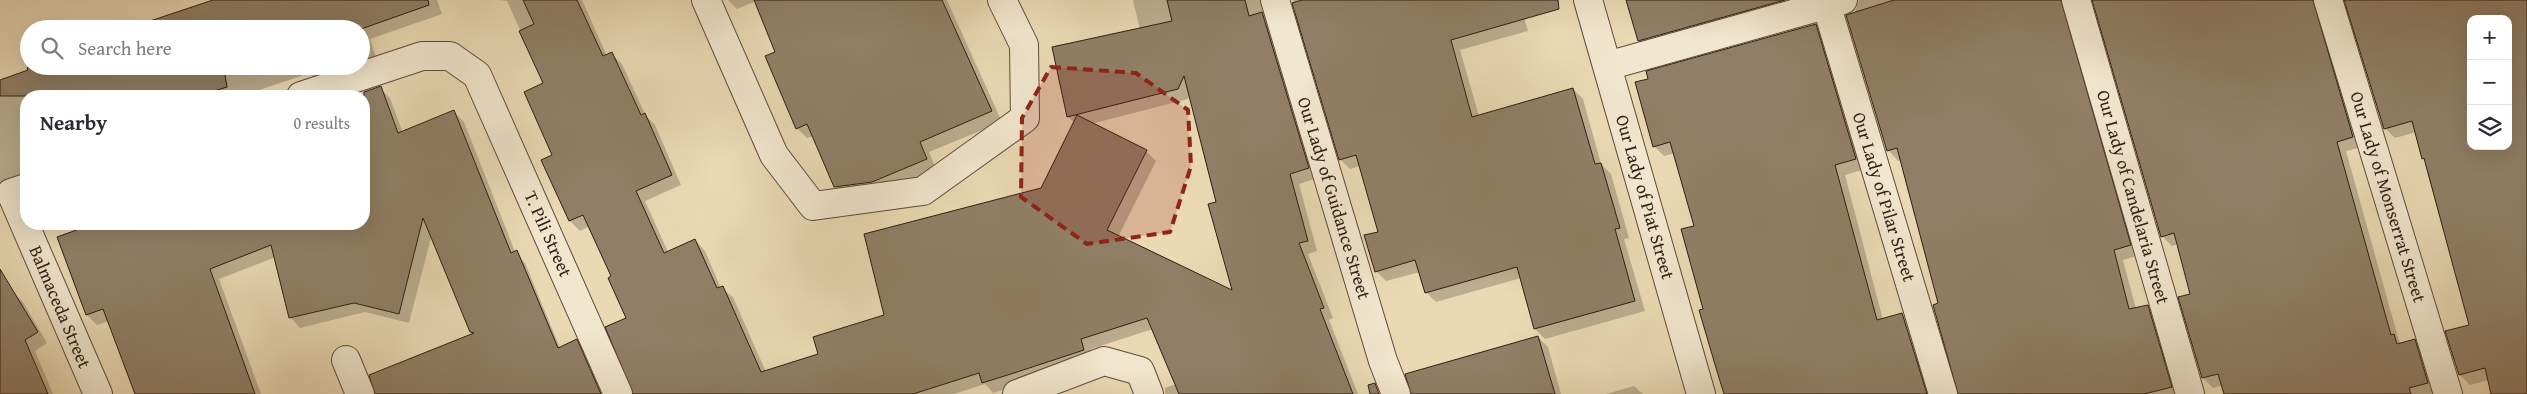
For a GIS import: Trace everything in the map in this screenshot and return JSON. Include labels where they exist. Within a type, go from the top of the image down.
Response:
[{"type":"street","points":[[706,0],[774,155],[813,206],[923,191],[1026,118],[1024,45],[1002,0]]},
{"type":"street","name":"Our Lady of Guidance Street","points":[[1275,0],[1383,361],[1396,394]]},
{"type":"street","name":"Our Lady of Piat Street","points":[[1588,0],[1701,394]]},
{"type":"street","name":"Our Lady of Candelaria Street","points":[[2076,0],[2190,394]]},
{"type":"street","name":"Our Lady of Monserrat Street","points":[[2328,0],[2448,394]]},
{"type":"street","points":[[1607,66],[1831,2]]},
{"type":"street","name":"Our Lady of Pilar Street","points":[[1831,2],[1943,394]]},
{"type":"street","name":"T. Pili Street","points":[[370,73],[422,56],[450,56],[477,75],[618,394]]},
{"type":"street","name":"T. Pili Street","points":[[320,90],[365,75]]},
{"type":"street","name":"Balmaceda Street","points":[[34,230],[98,394]]},
{"type":"street","points":[[346,360],[360,394]]},
{"type":"street","points":[[1017,394],[1104,360],[1144,382]]},
{"type":"highlighted area","points":[[1051,67],[1136,73],[1188,110],[1191,166],[1170,232],[1087,244],[1021,197],[1022,118]]},
{"type":"building","points":[[213,0],[428,0],[429,5],[370,26],[370,20],[153,20]]},
{"type":"building","points":[[523,0],[577,0],[603,56],[612,52],[641,115],[645,113],[672,175],[636,191],[664,253],[695,239],[717,288],[723,286],[761,372],[818,354],[813,337],[884,315],[864,234],[1041,188],[1077,115],[1147,150],[1107,230],[1232,290],[1208,204],[1216,202],[1184,76],[1178,89],[1067,117],[1052,47],[1172,21],[1167,0],[1245,0],[1249,16],[1262,12],[1309,168],[1290,174],[1308,241],[1299,243],[1324,308],[1320,309],[1353,394],[1179,394],[1147,318],[1081,339],[1084,350],[1014,373],[982,383],[979,373],[913,394],[633,394],[605,327],[626,318],[608,278],[611,276],[583,215],[569,221],[541,160],[552,155],[524,92],[543,83],[519,31],[534,24]]},
{"type":"building","points":[[754,0],[942,0],[992,111],[920,142],[927,159],[872,182],[834,187],[807,124],[796,129],[765,56],[775,52]]},
{"type":"building","points":[[1302,0],[1558,0],[1559,9],[1451,40],[1472,117],[1573,88],[1595,164],[1601,163],[1620,228],[1615,229],[1635,301],[1534,329],[1517,267],[1425,293],[1415,260],[1375,272],[1364,235],[1378,232],[1356,155],[1339,160],[1292,3]]},
{"type":"building","points":[[1626,0],[1785,0],[1638,41]]},
{"type":"building","points":[[1894,0],[2061,0],[2131,245],[2114,250],[2129,309],[2148,305],[2172,387],[2144,394],[1958,394],[1933,305],[1938,303],[1897,148],[1887,151],[1846,15]]},
{"type":"building","points":[[2092,0],[2313,0],[2353,137],[2337,142],[2391,335],[2394,334],[2397,344],[2415,339],[2428,383],[2409,388],[2411,394],[2224,394],[2218,374],[2202,378],[2178,297],[2190,294],[2174,233],[2161,237]]},
{"type":"building","points":[[2344,0],[2527,0],[2527,394],[2491,394],[2485,368],[2459,375],[2445,331],[2469,325],[2424,158],[2422,159],[2412,121],[2384,129]]},
{"type":"building","points":[[1816,24],[1856,159],[1835,165],[1877,320],[1902,313],[1927,394],[1724,394],[1716,368],[1699,310],[1703,309],[1681,229],[1694,226],[1670,142],[1653,147],[1635,82],[1648,79],[1646,71]]},
{"type":"building","points":[[20,73],[20,75],[225,75],[227,87],[217,90],[20,90],[20,96],[0,96],[0,80]]},
{"type":"building","points":[[381,86],[398,133],[454,110],[511,253],[517,250],[558,348],[577,339],[601,394],[375,394],[369,375],[474,333],[470,332],[423,218],[399,314],[354,303],[289,318],[271,245],[210,269],[255,394],[135,394],[103,309],[86,315],[57,237],[76,230],[370,230],[370,90]]},
{"type":"building","points":[[0,269],[38,332],[25,340],[48,394],[0,394]]},
{"type":"building","points":[[1538,336],[1555,394],[1411,394],[1405,374]]},
{"type":"building","points":[[1375,383],[1379,394],[1370,394],[1368,385]]}]
